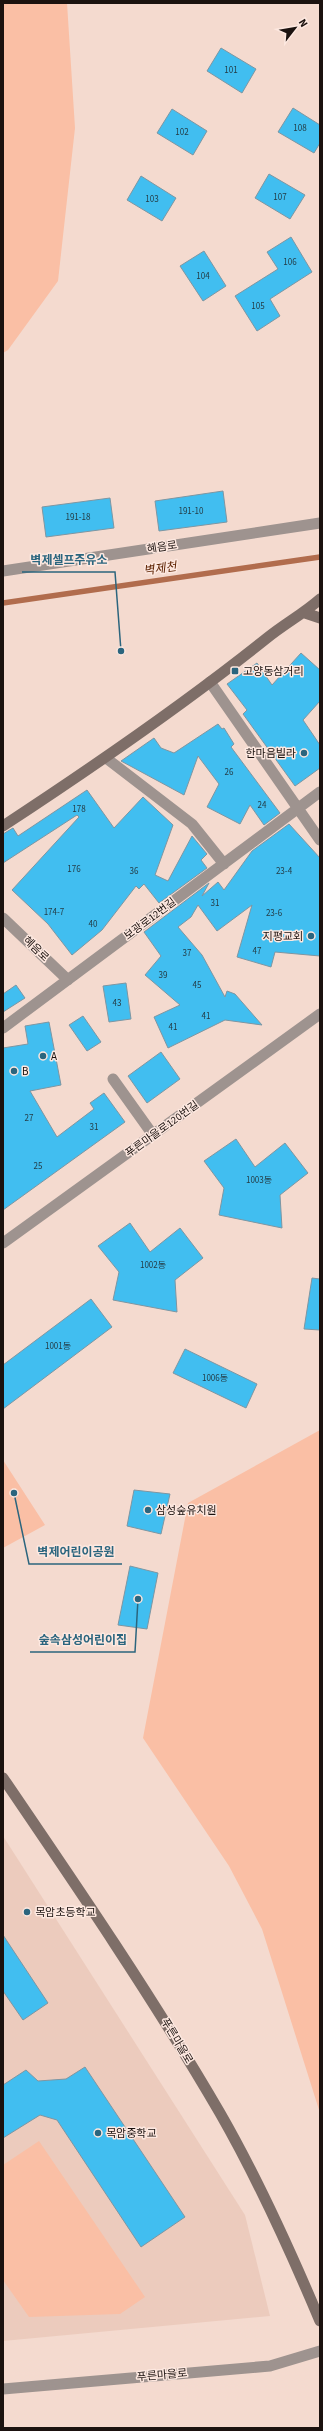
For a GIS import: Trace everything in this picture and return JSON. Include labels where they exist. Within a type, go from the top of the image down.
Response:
[{"type":"main road","points":[[3,826],[106,758],[210,682],[273,633],[304,613],[320,599]]},
{"type":"main road","points":[[304,613],[320,618]]},
{"type":"main road","name":"푸른마을로","points":[[3,1778],[140,1980],[220,2114],[290,2251],[320,2320]]},
{"type":"street","name":"혜음로","points":[[3,571],[320,523]]},
{"type":"street","points":[[210,682],[320,840]]},
{"type":"street","points":[[106,758],[192,824],[224,864]]},
{"type":"street","name":"보광로12번길","points":[[3,1028],[320,792]]},
{"type":"street","name":"혜음로","points":[[3,918],[68,980]]},
{"type":"street","name":"푸른마을로120번길","points":[[3,1243],[320,1014]]},
{"type":"street","points":[[113,1079],[153,1135]]},
{"type":"street","name":"푸른마을로","points":[[3,2389],[270,2366],[320,2351]]},
{"type":"shaded area","points":[[3,3],[67,3],[75,128],[58,281],[8,350],[3,353]]},
{"type":"shaded area","points":[[320,1430],[320,2113],[262,1929],[229,1866],[143,1738],[188,1503]]},
{"type":"shaded area","points":[[3,1460],[45,1525],[3,1548]]},
{"type":"shaded area","name":"목암중학교","points":[[3,1836],[245,2215],[270,2316],[3,2341]]},
{"type":"shaded area","points":[[39,2141],[145,2297],[120,2314],[29,2317],[3,2280],[3,2165]]},
{"type":"building","points":[[221,48],[256,69],[242,93],[207,71]]},
{"type":"building","points":[[293,108],[320,125],[320,143],[314,153],[278,132]]},
{"type":"building","points":[[172,109],[207,131],[193,155],[157,133]]},
{"type":"building","points":[[269,174],[305,195],[290,219],[255,198]]},
{"type":"building","points":[[141,176],[176,198],[162,221],[127,200]]},
{"type":"building","points":[[291,237],[312,272],[270,299],[280,316],[257,331],[235,296],[278,269],[267,252]]},
{"type":"building","points":[[204,251],[226,286],[203,301],[180,266]]},
{"type":"building","points":[[223,491],[227,522],[159,531],[155,501]]},
{"type":"building","points":[[110,498],[114,528],[46,537],[42,507]]},
{"type":"building","points":[[301,653],[320,670],[320,701],[303,720],[320,745],[320,768],[295,786],[243,714],[247,710],[227,684],[257,663],[272,685]]},
{"type":"building","points":[[218,724],[222,729],[224,728],[234,744],[231,747],[280,813],[264,825],[250,805],[240,824],[207,807],[219,784],[198,756],[184,795],[121,761],[154,738],[161,748],[174,753]]},
{"type":"building","points":[[87,790],[114,828],[143,797],[173,825],[155,875],[168,881],[192,836],[207,854],[201,860],[207,868],[159,903],[144,884],[139,889],[136,886],[102,930],[72,955],[48,924],[12,890],[79,817],[77,815],[3,863],[3,834],[13,828],[18,836]]},
{"type":"building","points":[[289,824],[320,858],[320,956],[275,952],[271,967],[237,957],[252,905],[217,931],[198,905],[191,917],[178,927],[202,955],[225,997],[227,991],[235,994],[262,1025],[225,1020],[168,1048],[154,1017],[180,1005],[145,975],[161,956],[144,932],[209,883],[202,896],[218,882],[224,890],[252,851]]},
{"type":"building","points":[[126,983],[131,1019],[109,1022],[103,986]]},
{"type":"building","points":[[16,985],[25,998],[3,1012],[3,994]]},
{"type":"building","points":[[83,1016],[101,1042],[87,1051],[69,1025]]},
{"type":"building","points":[[49,1022],[61,1085],[30,1091],[57,1137],[94,1109],[90,1103],[104,1093],[125,1122],[3,1210],[3,1048],[28,1044],[25,1026]]},
{"type":"building","points":[[161,1052],[180,1079],[147,1103],[128,1076]]},
{"type":"building","points":[[236,1139],[255,1167],[285,1143],[308,1173],[280,1195],[282,1228],[219,1215],[224,1188],[204,1161]]},
{"type":"building","points":[[130,1223],[150,1252],[180,1228],[203,1258],[175,1280],[177,1312],[113,1300],[119,1272],[98,1246]]},
{"type":"building","points":[[312,1278],[320,1279],[320,1330],[304,1329]]},
{"type":"building","points":[[91,1299],[112,1327],[3,1409],[3,1365]]},
{"type":"building","points":[[185,1349],[257,1384],[246,1408],[173,1373]]},
{"type":"building","name":"삼성숲유치원","points":[[134,1490],[170,1494],[161,1534],[127,1526]]},
{"type":"building","points":[[130,1566],[158,1573],[147,1629],[118,1625]]},
{"type":"building","points":[[3,1935],[48,2003],[23,2020],[3,1991]]},
{"type":"building","points":[[85,2067],[185,2217],[141,2247],[57,2120],[40,2115],[3,2138],[3,2085],[26,2070],[38,2081],[66,2079]]},
{"type":"waterway","name":"벽제천","points":[[3,603],[320,557]]},
{"type":"place","name":"벽제셀프주유소","points":[[121,651]]},
{"type":"place","name":"고양동삼거리","points":[[235,671]]},
{"type":"place","name":"한마음빌라","points":[[304,753]]},
{"type":"place","name":"지평교회","points":[[311,936]]},
{"type":"place","name":"A","points":[[43,1056]]},
{"type":"place","name":"B","points":[[14,1071]]},
{"type":"place","name":"벽제어린이공원","points":[[14,1493]]},
{"type":"place","name":"삼성숲유치원","points":[[148,1510]]},
{"type":"place","name":"숲속삼성어린이집","points":[[138,1599]]},
{"type":"place","name":"목암초등학교","points":[[27,1912]]},
{"type":"place","name":"목암중학교","points":[[98,2133]]}]
